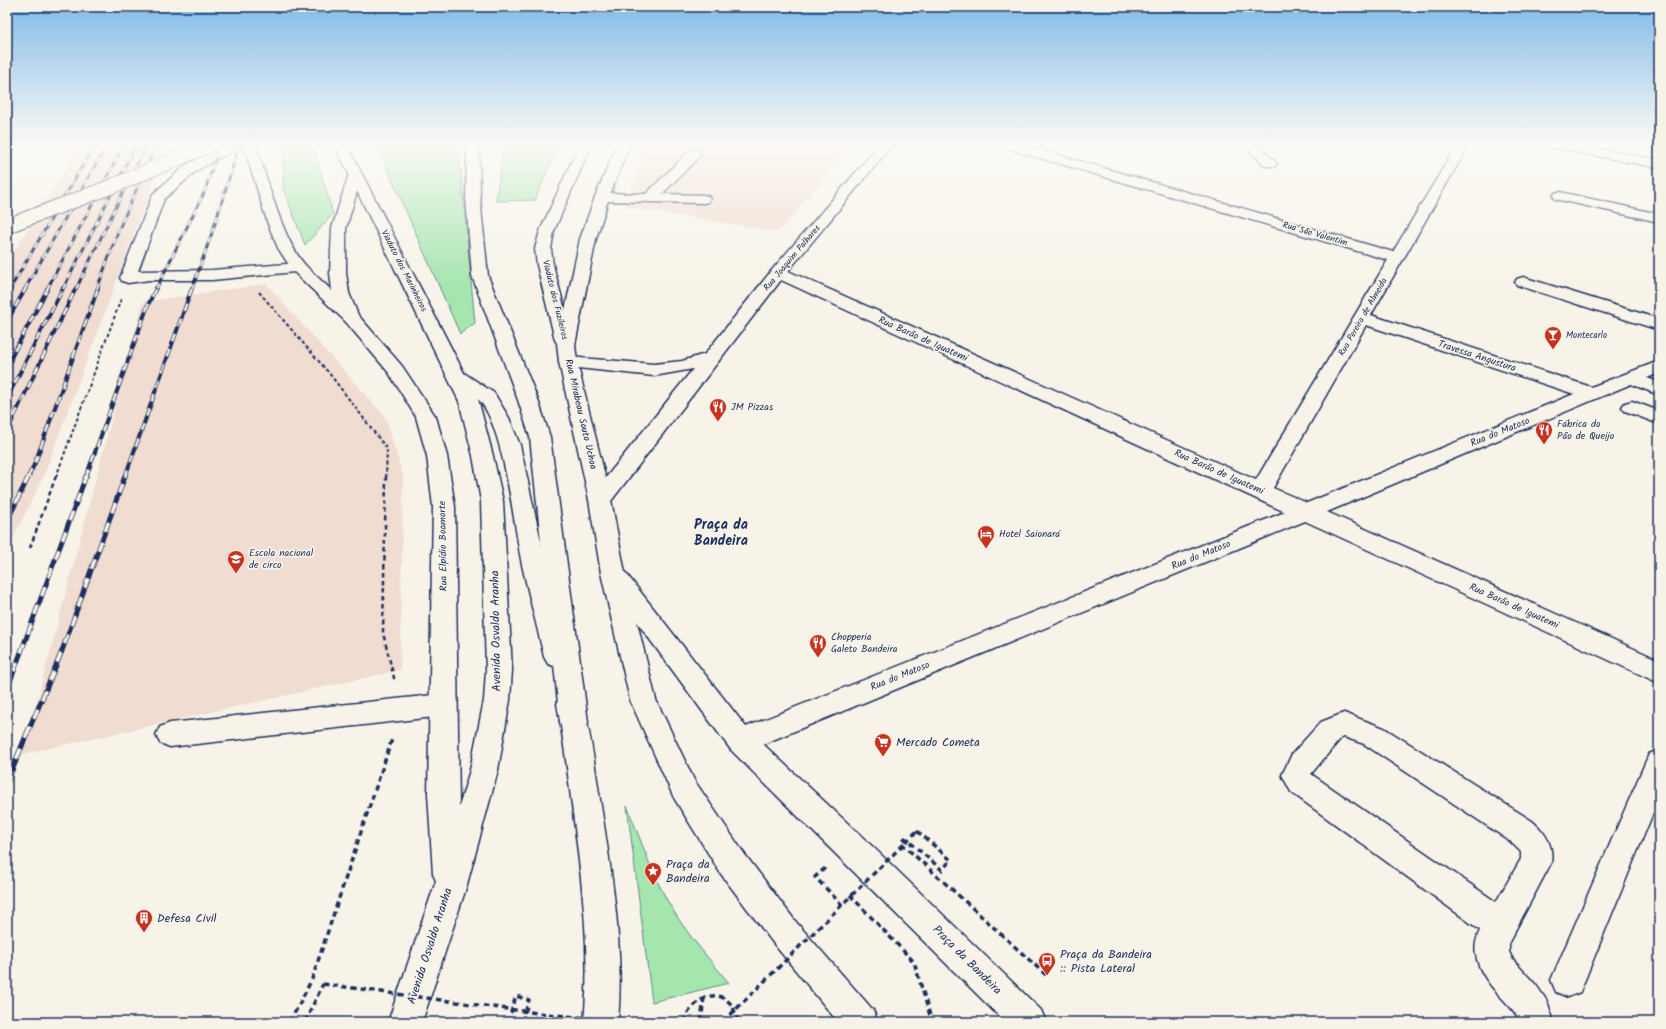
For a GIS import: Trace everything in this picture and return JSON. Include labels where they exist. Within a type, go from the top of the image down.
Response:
[{"type":"main road","points":[[7,214],[67,191]]},
{"type":"main road","points":[[7,226],[100,191]]},
{"type":"main road","points":[[128,278],[158,197],[165,191]]},
{"type":"main road","name":"Rua Elpídio Boamorte","points":[[264,191],[275,224],[286,248],[299,268],[351,317],[396,370],[412,393],[426,417],[437,456],[444,507],[443,794],[450,888]]},
{"type":"main road","points":[[350,191],[339,228],[338,274],[341,293],[351,317]]},
{"type":"main road","name":"Viaduto dos Marinheiros","points":[[364,191],[458,376]]},
{"type":"main road","points":[[473,191],[480,276],[528,400],[540,437],[574,722],[597,884],[609,1016]]},
{"type":"main road","name":"Viaduto dos Fuzileiros","points":[[564,191],[547,231],[544,249],[545,265],[567,354]]},
{"type":"main road","name":"Rua Mirabeau Souto Uchoa","points":[[604,191],[588,239],[567,354],[600,500],[612,573]]},
{"type":"main road","points":[[650,198],[657,191]]},
{"type":"main road","name":"Rua Joaquim Palhares","points":[[600,500],[778,274],[848,191]]},
{"type":"main road","name":"Rua São Valentim","points":[[1168,191],[1397,258]]},
{"type":"main road","name":"Rua Pereira de Almeida","points":[[1260,491],[1436,191]]},
{"type":"main road","points":[[1560,196],[1659,218]]},
{"type":"main road","points":[[602,197],[703,199]]},
{"type":"main road","points":[[128,278],[139,275],[180,276],[236,274],[299,268]]},
{"type":"main road","name":"Rua Barão de Iguatemi","points":[[778,274],[1659,672]]},
{"type":"main road","points":[[1523,282],[1659,325]]},
{"type":"main road","name":"Travessa Angustura","points":[[1362,318],[1592,394]]},
{"type":"main road","points":[[567,354],[654,370],[684,366],[713,357]]},
{"type":"main road","name":"Rua do Matoso","points":[[741,741],[1307,512],[1659,366]]},
{"type":"main road","points":[[458,376],[487,397],[499,418],[510,445],[534,565],[574,722]]},
{"type":"main road","name":"Avenida Osvaldo Aranha","points":[[405,1022],[450,888],[484,770],[497,700],[499,670],[492,501],[483,456],[469,401],[458,376]]},
{"type":"main road","points":[[1631,378],[1659,389]]},
{"type":"main road","points":[[1632,408],[1659,418]]},
{"type":"main road","points":[[612,573],[643,700],[684,789],[732,863],[776,922],[861,1022]]},
{"type":"main road","name":"Praça da Bandeira","points":[[612,573],[741,741],[862,856],[1029,1022]]},
{"type":"main road","points":[[170,735],[402,711],[443,705]]},
{"type":"main road","points":[[1501,925],[1301,783],[1296,775],[1302,763],[1331,730],[1344,726],[1374,736],[1521,831],[1533,842],[1538,852],[1536,863],[1501,925],[1493,939],[1492,954],[1501,972],[1524,997],[1535,1013],[1537,1022]]},
{"type":"main road","points":[[1568,980],[1659,763]]},
{"type":"path","points":[[30,548],[128,278]]},
{"type":"path","points":[[255,288],[328,373],[387,449],[383,633],[402,711],[312,979],[290,1022]]},
{"type":"path","points":[[724,1022],[842,905],[917,831],[951,860],[942,870],[905,838],[901,843],[1047,976]]},
{"type":"path","points":[[829,874],[824,869],[815,877],[842,905]]},
{"type":"path","points":[[846,891],[914,962],[932,1022]]},
{"type":"path","points":[[305,1022],[324,984],[537,1013],[609,1016]]},
{"type":"path","points":[[508,1022],[516,996],[529,1000],[522,1022]]},
{"type":"path","points":[[683,1022],[687,1012],[699,999],[718,996],[732,1005],[738,1022]]},
{"type":"path","points":[[701,1022],[704,997]]},
{"type":"path","points":[[534,1022],[537,1013]]},
{"type":"shaded area","points":[[52,191],[150,191],[44,475],[7,551],[7,262]]},
{"type":"shaded area","points":[[631,191],[813,191],[779,232],[626,207]]},
{"type":"shaded area","name":"Escola nacional de circo","points":[[266,284],[386,418],[403,477],[400,670],[23,754],[143,302]]},
{"type":"green space","points":[[284,191],[326,191],[333,214],[305,245]]},
{"type":"green space","points":[[397,191],[463,191],[475,323],[460,334]]},
{"type":"green space","points":[[497,191],[539,191],[535,200],[496,201]]},
{"type":"green space","points":[[627,806],[649,862],[668,902],[688,933],[729,983],[652,1002]]},
{"type":"railway","points":[[10,289],[68,191]]},
{"type":"railway","points":[[25,289],[81,191]]},
{"type":"railway","points":[[47,289],[99,191]]},
{"type":"railway","points":[[63,289],[113,191]]},
{"type":"railway","points":[[76,289],[124,191]]},
{"type":"railway","points":[[97,289],[119,229],[136,191]]},
{"type":"railway","points":[[156,289],[205,191]]},
{"type":"railway","points":[[192,289],[225,191]]},
{"type":"railway","points":[[7,295],[11,288]]},
{"type":"railway","points":[[7,321],[26,288]]},
{"type":"railway","points":[[7,365],[48,288]]},
{"type":"railway","points":[[7,398],[63,288]]},
{"type":"railway","points":[[7,431],[76,288]]},
{"type":"railway","points":[[28,477],[35,463],[98,288]]},
{"type":"railway","points":[[86,477],[148,305],[156,288]]},
{"type":"railway","points":[[125,477],[192,288]]},
{"type":"railway","points":[[7,521],[29,476]]},
{"type":"railway","points":[[7,690],[86,476]]},
{"type":"railway","points":[[34,718],[62,651],[125,476]]},
{"type":"railway","points":[[7,782],[34,717]]},
{"type":"place","name":"Montecarlo","points":[[1553,350]]},
{"type":"place","name":"JM Pizzas","points":[[718,422]]},
{"type":"place","name":"Fábrica do Pão de Queijo","points":[[1544,445]]},
{"type":"place","name":"Hotel Saionará","points":[[986,549]]},
{"type":"place","name":"Escola nacional de circo","points":[[236,574]]},
{"type":"place","name":"Chopperia Galeto Bandeira","points":[[818,658]]},
{"type":"place","name":"Mercado Cometa","points":[[883,757]]},
{"type":"place","name":"Praça da Bandeira","points":[[653,886]]},
{"type":"place","name":"Defesa Civil","points":[[144,933]]},
{"type":"place","name":"Praça da Bandeira :: Pista Lateral","points":[[1047,976]]},
{"type":"district","name":"Praça da Bandeira","points":[[721,534]]}]
